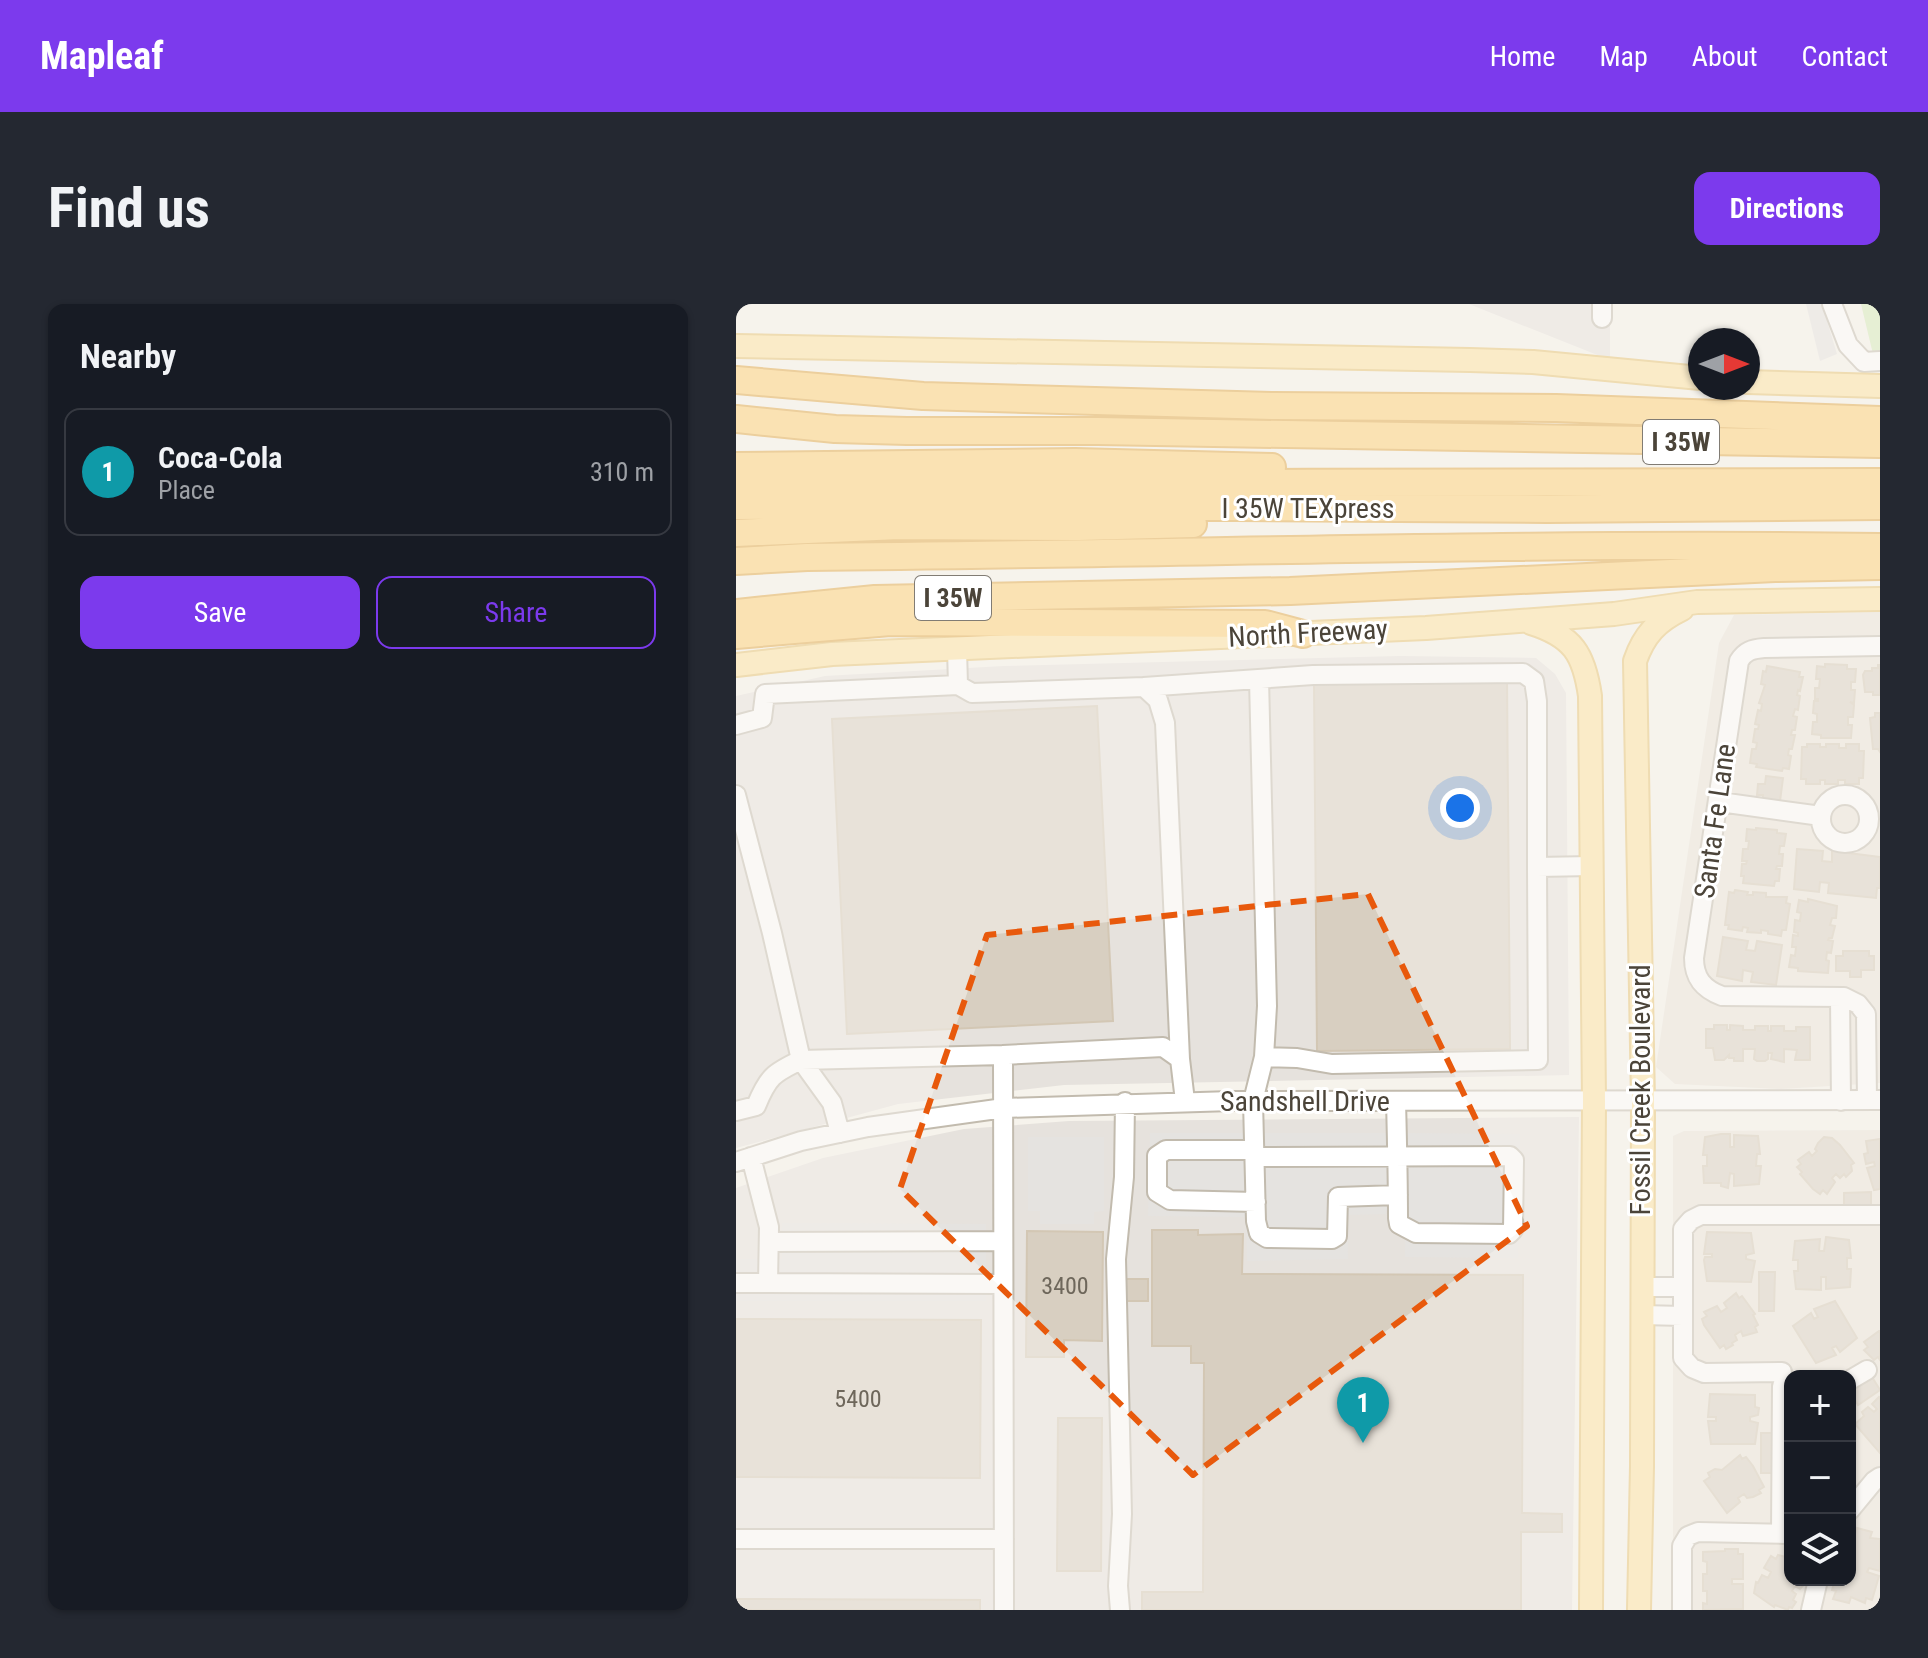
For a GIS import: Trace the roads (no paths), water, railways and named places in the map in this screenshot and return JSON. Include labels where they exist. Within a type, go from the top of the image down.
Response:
[{"type":"highway","points":[[736,380],[876,397]]},
{"type":"highway","points":[[736,398],[923,396],[1273,406],[1556,408],[1880,420]]},
{"type":"highway","name":"I 35W","points":[[736,419],[792,426],[907,431],[1113,431],[1880,444]]},
{"type":"highway","points":[[736,457],[805,465]]},
{"type":"highway","points":[[736,466],[1166,464],[1418,471],[1441,481]]},
{"type":"highway","name":"I 35W TEXpress","points":[[736,485],[1880,482]]},
{"type":"highway","name":"I 35W TEXpress","points":[[736,506],[1459,509],[1880,506]]},
{"type":"highway","points":[[736,533],[899,526],[1078,527],[1421,518],[1459,509]]},
{"type":"highway","points":[[736,561],[807,557],[1599,545],[1880,547]]},
{"type":"highway","name":"North Freeway","points":[[736,613],[875,599],[1290,591],[1775,568],[1880,566]]},
{"type":"highway","points":[[736,635],[890,622],[975,621],[1265,624],[1303,634]]},
{"type":"main road","points":[[736,346],[1502,361],[1688,377]]},
{"type":"main road","points":[[1760,382],[1880,386]]},
{"type":"main road","name":"North Freeway","points":[[736,665],[832,654],[1303,634],[1522,621],[1614,614],[1697,602],[1880,599]]},
{"type":"main road","name":"Fossil Creek Boulevard","points":[[1639,1610],[1643,1102],[1635,661],[1642,640],[1664,617],[1697,602]]},
{"type":"main road","name":"Fossil Creek Boulevard","points":[[1522,621],[1551,629],[1569,642],[1579,654],[1587,674],[1590,696],[1594,1101],[1591,1610]]},
{"type":"street","points":[[1832,304],[1848,345],[1864,362],[1880,361]]},
{"type":"street","name":"Santa Fe Lane","points":[[1840,997],[1722,996],[1700,982],[1694,972],[1694,958],[1720,802],[1736,670],[1743,654],[1764,648],[1880,646]]},
{"type":"street","points":[[957,649],[958,685]]},
{"type":"street","points":[[736,725],[762,718],[765,694],[958,685],[972,693],[1144,687],[1313,675],[1523,673],[1534,681],[1537,701],[1538,1060],[1332,1064],[1264,1057]]},
{"type":"street","points":[[1259,679],[1267,1006],[1264,1057],[1253,1101],[1259,1233],[1267,1238],[1332,1239],[1337,1236],[1339,1228],[1338,1197],[1398,1195]]},
{"type":"street","points":[[1144,687],[1158,700],[1165,723],[1180,1059],[1185,1101]]},
{"type":"street","points":[[736,795],[801,1060],[832,1103],[840,1133]]},
{"type":"street","points":[[1720,802],[1821,816]]},
{"type":"street","points":[[1537,867],[1592,866]]},
{"type":"street","points":[[1841,1101],[1840,997],[1858,1004],[1866,1014],[1874,1100]]},
{"type":"street","points":[[736,1111],[756,1106],[765,1084],[776,1072],[801,1060],[1163,1047],[1180,1059]]},
{"type":"street","points":[[1003,1055],[1004,1610]]},
{"type":"street","name":"Sandshell Drive","points":[[744,1160],[801,1141],[840,1133],[1004,1108],[1185,1101],[1874,1100]]},
{"type":"street","points":[[1256,1202],[1170,1200],[1157,1192],[1157,1156],[1166,1150],[1254,1154],[1397,1156],[1510,1156],[1514,1160],[1513,1230],[1509,1234],[1416,1233],[1399,1224],[1397,1156],[1396,1101]]},
{"type":"street","points":[[1120,1610],[1118,1586],[1122,1514],[1116,1259],[1124,1177],[1125,1102]]},
{"type":"street","points":[[744,1160],[769,1227],[768,1283]]},
{"type":"street","points":[[1784,1382],[1704,1373],[1692,1368],[1683,1358],[1683,1229],[1701,1215],[1880,1215]]},
{"type":"street","points":[[769,1242],[1003,1241]]},
{"type":"street","points":[[1642,1287],[1683,1279]]},
{"type":"street","points":[[736,1283],[1003,1284]]},
{"type":"street","points":[[1642,1315],[1683,1323]]},
{"type":"street","points":[[1856,1376],[1867,1370]]},
{"type":"street","points":[[1785,1442],[1785,1514]]},
{"type":"street","points":[[1856,1503],[1880,1477]]},
{"type":"street","points":[[1682,1610],[1682,1546],[1688,1536],[1698,1532],[1784,1534]]},
{"type":"street","points":[[736,1539],[1004,1539]]},
{"type":"street","points":[[1811,1610],[1817,1586]]},
{"type":"place","name":"Coca-Cola","points":[[1363,1443]]}]
